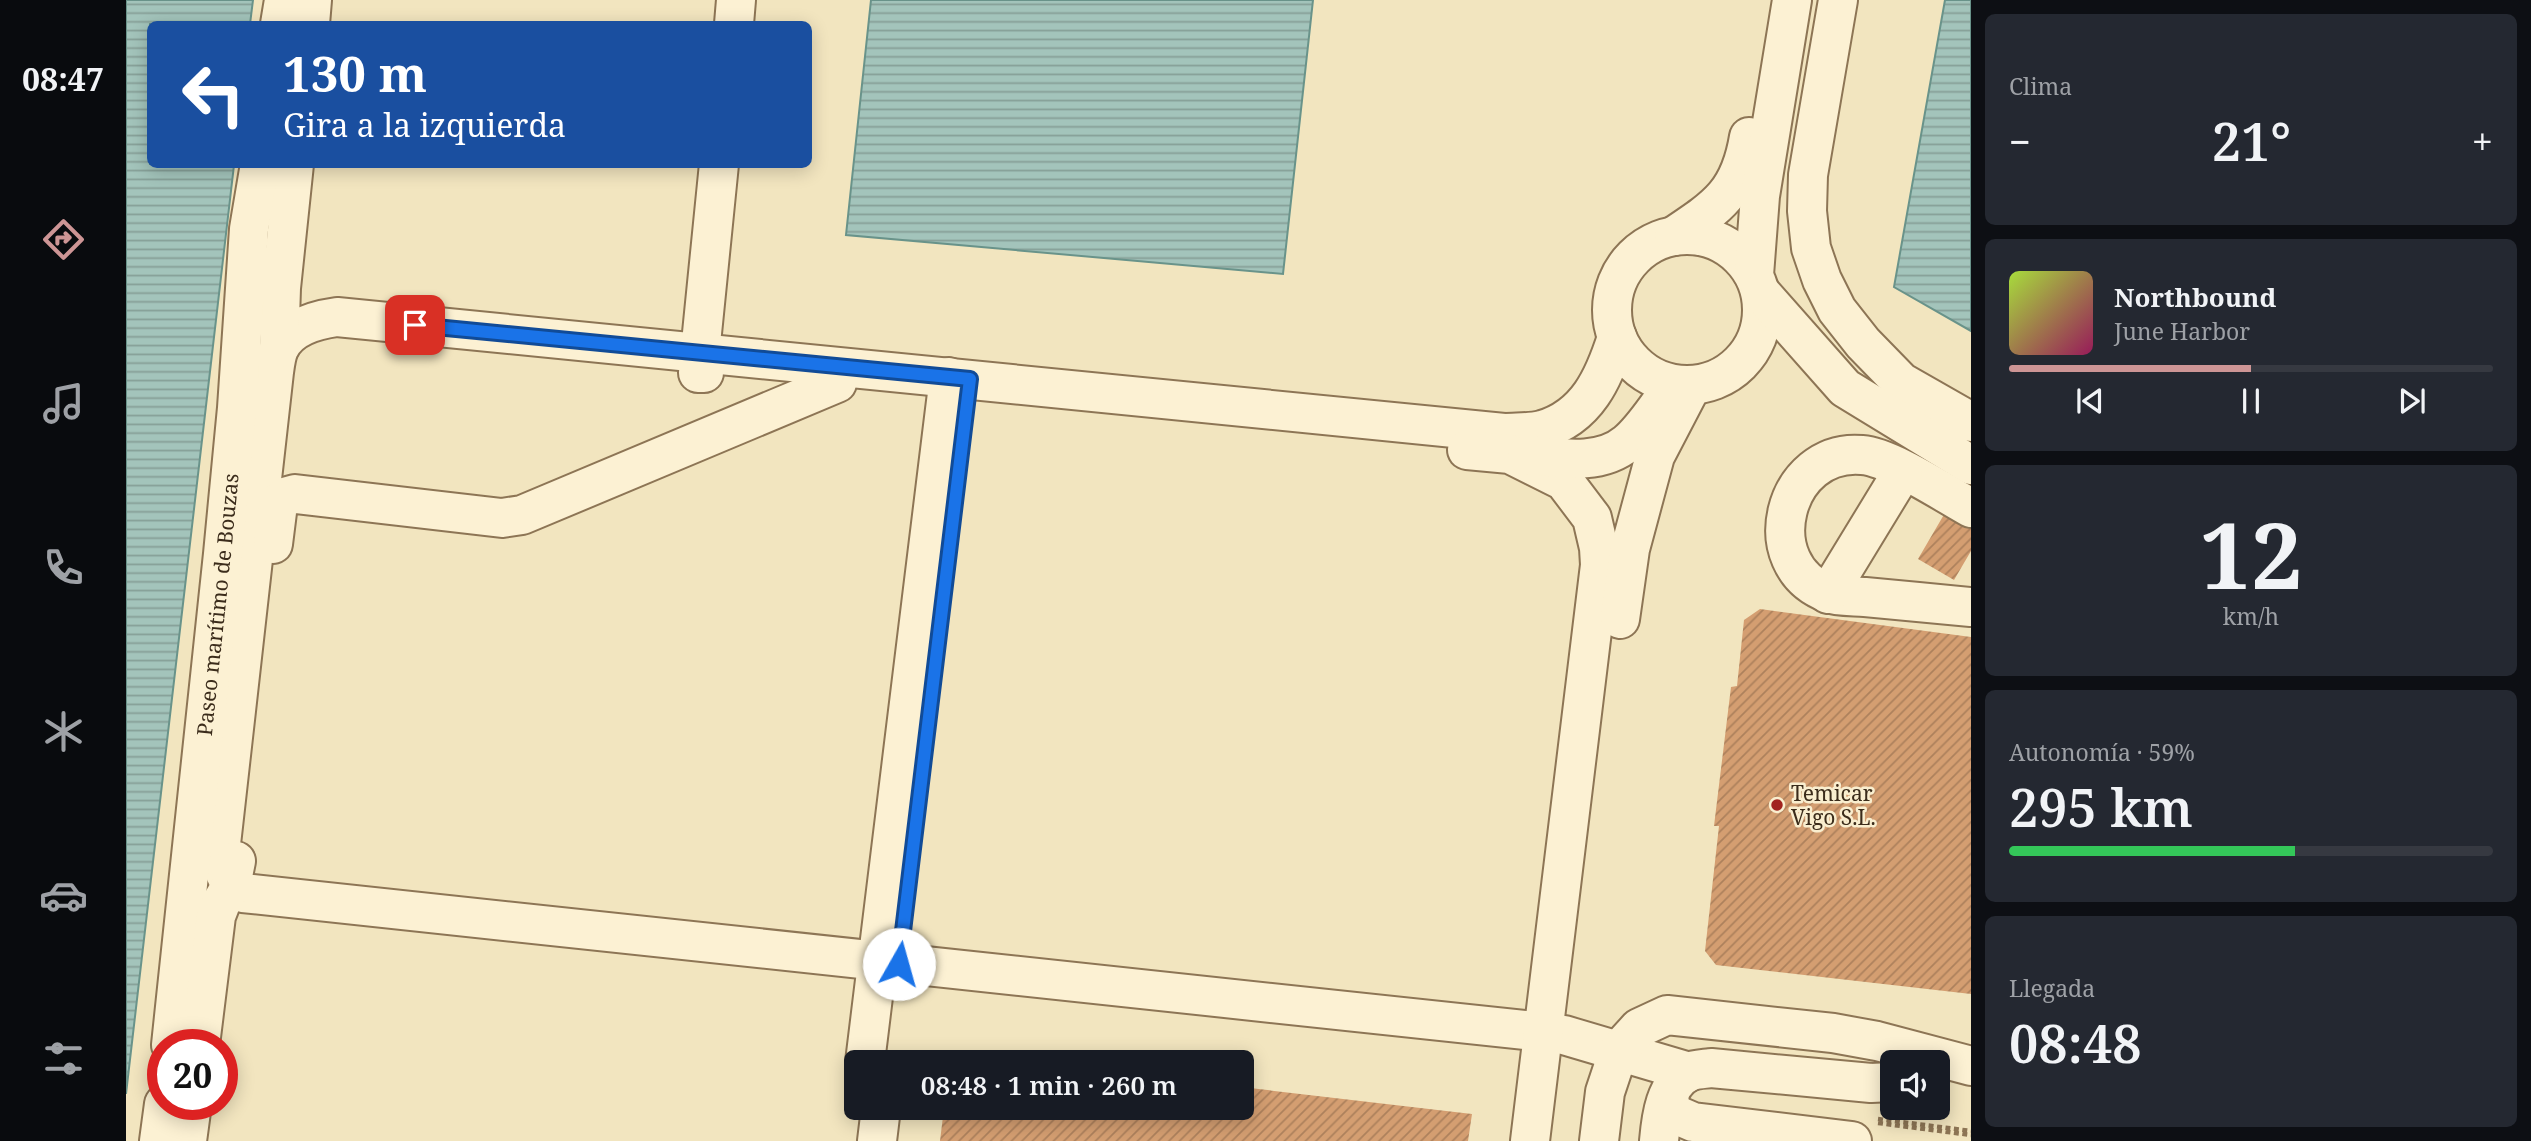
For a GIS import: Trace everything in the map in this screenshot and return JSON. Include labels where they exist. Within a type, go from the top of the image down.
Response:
[{"type":"street","points":[[280,21],[284,0]]},
{"type":"street","points":[[310,21],[312,0]]},
{"type":"street","points":[[734,21],[736,0]]},
{"type":"street","points":[[757,21],[759,0]]},
{"type":"street","points":[[1674,236],[1718,204],[1733,187],[1745,163],[1772,0]]},
{"type":"street","points":[[1792,0],[1760,196],[1757,284],[1762,312],[1759,331],[1752,348],[1740,363],[1725,375],[1707,383],[1684,385],[1660,380],[1635,365],[1617,337],[1612,319],[1612,300],[1617,282],[1640,251],[1674,236],[1693,235],[1712,239],[1743,260],[1757,284],[1845,388],[1971,465]]},
{"type":"street","points":[[1838,0],[1808,175],[1807,211],[1811,248],[1822,280],[1837,310],[1863,344],[1901,382],[1971,422]]},
{"type":"street","name":"Paseo marítimo de Bouzas","points":[[173,1029],[237,408],[249,229],[259,168]]},
{"type":"street","points":[[294,168],[281,288],[279,348],[261,483],[220,853],[222,870],[234,873],[242,871],[251,879],[1629,1039],[1679,1085]]},
{"type":"street","points":[[712,354],[719,168]]},
{"type":"street","points":[[742,168],[712,354],[698,373],[826,377],[1504,433],[1542,430],[1572,416],[1589,400],[1607,370],[1617,337]]},
{"type":"street","points":[[1837,310],[1911,369],[1971,403]]},
{"type":"street","points":[[279,348],[296,330],[317,320],[337,317],[712,354]]},
{"type":"street","points":[[1759,331],[1832,405],[1971,486]]},
{"type":"street","points":[[261,483],[280,469],[514,496],[826,377]]},
{"type":"street","points":[[202,1029],[216,916],[234,873],[278,504],[284,496],[295,494],[502,518],[522,515],[826,377]]},
{"type":"street","points":[[958,387],[1510,454],[1577,459],[1612,453],[1629,442],[1684,385]]},
{"type":"street","points":[[1530,1141],[1553,1029],[1630,550],[1655,456],[1684,385]]},
{"type":"street","points":[[868,1050],[889,954],[958,387]]},
{"type":"street","points":[[1510,454],[1564,481],[1592,518],[1600,548],[1601,565],[1553,1029],[1546,1141]]},
{"type":"street","points":[[1971,508],[1885,460],[1861,455],[1839,457],[1810,472],[1790,499],[1784,520],[1785,542],[1793,563],[1807,580],[1828,594],[1971,607]]},
{"type":"street","points":[[1828,594],[1903,471]]},
{"type":"street","points":[[887,1050],[889,954]]},
{"type":"street","points":[[1600,1141],[1605,1091],[1629,1039],[1667,1015],[1819,1031],[1877,1041],[1971,1066]]},
{"type":"street","points":[[1659,1141],[1662,1112],[1679,1085],[1711,1068],[1880,1083]]},
{"type":"street","points":[[1950,1080],[1971,1079]]},
{"type":"street","points":[[1679,1085],[1672,1113],[1693,1122],[1852,1141]]},
{"type":"street","points":[[159,1141],[162,1120]]},
{"type":"street","points":[[187,1141],[190,1120]]},
{"type":"street","points":[[856,1141],[859,1120]]},
{"type":"street","points":[[877,1141],[880,1120]]},
{"type":"water","points":[[126,0],[253,0],[250,21],[147,21],[147,168],[234,168],[126,1094]]},
{"type":"water","points":[[871,0],[1313,0],[1283,274],[846,235]]},
{"type":"water","points":[[1945,0],[1971,0],[1971,331],[1894,287]]},
{"type":"building","points":[[1949,506],[1971,519],[1971,551],[1954,580],[1918,559]]},
{"type":"building","points":[[1760,609],[1971,637],[1971,994],[1716,965],[1705,951],[1719,826],[1714,826],[1731,687],[1737,686],[1744,620]]},
{"type":"building","points":[[1254,1089],[1472,1114],[1468,1141],[940,1141],[943,1120],[1254,1120]]},
{"type":"place","name":"Temicar Vigo S.L.","points":[[1777,805]]},
{"type":"route","points":[[415,325],[970,379],[899,964]]}]
